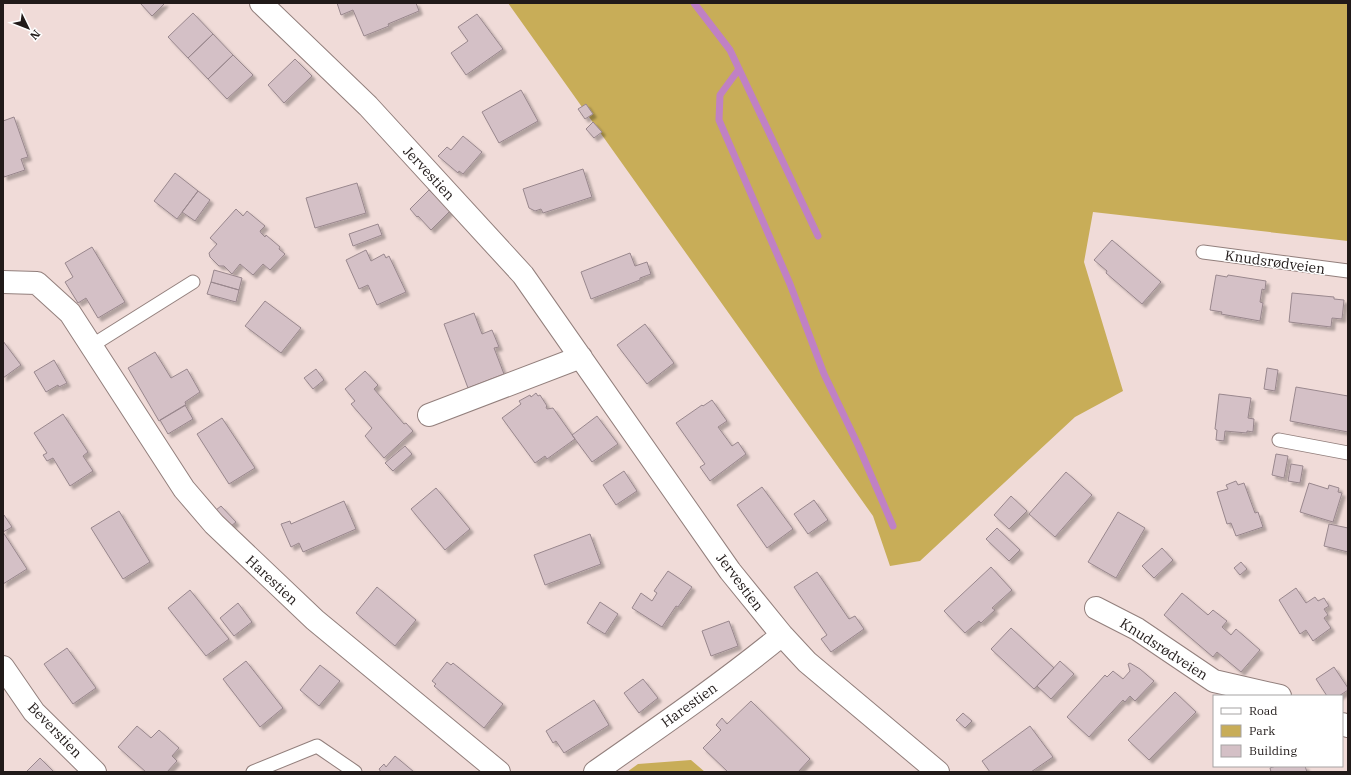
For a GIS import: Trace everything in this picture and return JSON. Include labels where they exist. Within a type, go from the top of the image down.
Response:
[{"type":"street","name":"Jervestien","points":[[261,3],[368,106],[523,275],[730,571],[782,635],[807,662],[938,772]]},
{"type":"street","name":"Harestien","points":[[3,282],[37,284],[70,313],[184,489],[214,524],[315,620],[499,772]]},
{"type":"street","points":[[430,415],[580,357]]},
{"type":"street","name":"Knudsrødveien","points":[[1096,608],[1138,629],[1214,681],[1276,695]]},
{"type":"street","name":"Harestien","points":[[595,772],[678,714],[782,635]]},
{"type":"street","name":"Beverstien","points":[[3,667],[34,712],[95,772]]},
{"type":"lane","name":"Knudsrødveien","points":[[1202,252],[1348,272]]},
{"type":"lane","points":[[91,346],[192,282]]},
{"type":"lane","points":[[1279,440],[1348,452]]},
{"type":"lane","points":[[253,772],[318,746],[355,772]]},
{"type":"green space","points":[[508,3],[1348,3],[1348,241],[1093,212],[1084,262],[1123,391],[1075,417],[920,561],[890,566],[873,516]]},
{"type":"green space","points":[[691,760],[705,772],[627,772],[638,764]]},
{"type":"building","points":[[140,3],[165,3],[152,16]]},
{"type":"building","points":[[337,3],[416,3],[419,11],[388,24],[389,26],[364,36],[353,10],[341,15]]},
{"type":"building","points":[[193,13],[213,34],[188,58],[168,37]]},
{"type":"building","points":[[477,14],[503,49],[466,75],[451,53],[468,41],[458,27]]},
{"type":"building","points":[[213,34],[233,55],[208,79],[188,58]]},
{"type":"building","points":[[233,55],[253,75],[227,99],[208,79]]},
{"type":"building","points":[[295,59],[312,76],[284,103],[268,85]]},
{"type":"building","points":[[521,90],[538,121],[499,143],[482,112]]},
{"type":"building","points":[[586,104],[593,114],[585,119],[578,109]]},
{"type":"building","points":[[14,117],[28,157],[21,159],[25,170],[4,177],[3,121]]},
{"type":"building","points":[[593,122],[602,132],[594,138],[586,129]]},
{"type":"building","points":[[463,136],[482,152],[463,174],[459,171],[458,173],[438,156],[447,147],[451,150]]},
{"type":"building","points":[[583,169],[592,197],[543,213],[541,209],[535,211],[529,208],[523,189]]},
{"type":"building","points":[[175,173],[198,191],[177,219],[154,201]]},
{"type":"building","points":[[357,183],[366,213],[315,228],[306,198]]},
{"type":"building","points":[[429,190],[450,211],[431,230],[410,209]]},
{"type":"building","points":[[198,191],[210,200],[195,221],[182,212]]},
{"type":"building","points":[[236,209],[243,216],[247,211],[265,226],[260,231],[261,233],[265,237],[266,235],[280,247],[279,249],[285,254],[270,270],[263,264],[253,275],[240,264],[232,274],[224,266],[219,266],[210,257],[209,253],[217,244],[210,238]]},
{"type":"building","points":[[378,224],[382,235],[353,246],[349,234]]},
{"type":"building","points":[[1112,240],[1161,282],[1142,304],[1106,273],[1107,271],[1094,260]]},
{"type":"building","points":[[92,247],[125,302],[98,318],[86,298],[78,303],[65,282],[73,277],[65,263]]},
{"type":"building","points":[[366,250],[371,261],[384,254],[386,258],[389,256],[406,292],[377,305],[368,285],[359,289],[346,260]]},
{"type":"building","points":[[630,253],[635,266],[647,262],[651,274],[640,278],[640,280],[591,299],[581,272]]},
{"type":"building","points":[[214,270],[242,278],[239,290],[211,282]]},
{"type":"building","points":[[1216,275],[1227,277],[1228,275],[1266,281],[1265,290],[1262,289],[1260,302],[1263,303],[1260,321],[1221,314],[1222,312],[1210,310]]},
{"type":"building","points":[[211,282],[239,290],[236,302],[207,294]]},
{"type":"building","points":[[1292,293],[1334,297],[1334,299],[1344,300],[1342,319],[1332,318],[1331,327],[1289,322]]},
{"type":"building","points":[[265,301],[301,328],[281,353],[245,326]]},
{"type":"building","points":[[474,313],[482,334],[492,330],[499,347],[494,348],[504,374],[468,388],[444,324]]},
{"type":"building","points":[[645,324],[674,363],[647,384],[617,345]]},
{"type":"building","points":[[3,341],[21,365],[3,378]]},
{"type":"building","points":[[155,352],[171,378],[187,369],[200,392],[185,402],[186,405],[159,421],[128,368]]},
{"type":"building","points":[[54,360],[67,383],[59,387],[58,385],[46,392],[34,372]]},
{"type":"building","points":[[1267,368],[1278,370],[1275,391],[1264,389]]},
{"type":"building","points":[[316,369],[324,380],[313,389],[304,378]]},
{"type":"building","points":[[365,371],[378,385],[374,389],[404,424],[406,423],[413,431],[384,458],[365,436],[372,428],[351,404],[355,401],[345,389]]},
{"type":"building","points":[[1296,387],[1348,396],[1348,432],[1290,421]]},
{"type":"building","points":[[536,393],[538,396],[540,395],[547,406],[547,409],[553,408],[575,439],[547,459],[545,456],[535,463],[502,418],[521,404],[519,401],[530,395],[531,397]]},
{"type":"building","points":[[1219,394],[1251,398],[1248,418],[1254,419],[1253,432],[1247,431],[1247,433],[1225,431],[1224,441],[1216,440],[1217,430],[1215,429]]},
{"type":"building","points":[[712,400],[727,421],[718,427],[732,446],[738,442],[746,454],[710,481],[700,467],[705,464],[676,423]]},
{"type":"building","points":[[185,405],[193,419],[168,434],[160,420]]},
{"type":"building","points":[[63,414],[88,452],[83,456],[93,471],[70,486],[53,458],[47,461],[43,455],[47,453],[34,433]]},
{"type":"building","points":[[597,416],[618,444],[592,462],[572,435]]},
{"type":"building","points":[[222,418],[255,468],[229,484],[197,434]]},
{"type":"building","points":[[405,446],[412,454],[393,471],[385,463]]},
{"type":"building","points":[[1276,454],[1288,456],[1284,478],[1272,475]]},
{"type":"building","points":[[1291,464],[1303,466],[1300,483],[1288,481]]},
{"type":"building","points":[[624,471],[637,491],[616,505],[603,485]]},
{"type":"building","points":[[1066,472],[1092,495],[1055,537],[1029,514]]},
{"type":"building","points":[[1236,481],[1238,485],[1244,483],[1255,513],[1258,512],[1263,527],[1236,536],[1231,523],[1227,524],[1217,492],[1228,489],[1226,485]]},
{"type":"building","points":[[1309,483],[1328,489],[1329,485],[1339,488],[1338,492],[1342,493],[1333,522],[1300,512]]},
{"type":"building","points":[[762,487],[793,529],[767,548],[737,505]]},
{"type":"building","points":[[436,488],[470,529],[445,550],[411,509]]},
{"type":"building","points":[[1011,496],[1027,511],[1009,529],[994,515]]},
{"type":"building","points":[[814,500],[828,520],[808,534],[794,514]]},
{"type":"building","points":[[344,501],[356,529],[303,552],[299,543],[291,547],[281,524],[290,521],[291,524]]},
{"type":"building","points":[[221,506],[236,522],[225,531],[211,514]]},
{"type":"building","points":[[119,511],[150,562],[123,579],[91,528]]},
{"type":"building","points":[[1118,512],[1145,528],[1116,578],[1088,562]]},
{"type":"building","points":[[4,515],[12,527],[3,532],[3,516]]},
{"type":"building","points":[[1329,524],[1348,528],[1348,552],[1324,546]]},
{"type":"building","points":[[997,528],[1020,550],[1009,561],[986,539]]},
{"type":"building","points":[[3,532],[27,569],[3,584]]},
{"type":"building","points":[[590,534],[601,564],[545,585],[534,555]]},
{"type":"building","points":[[1162,548],[1173,560],[1154,578],[1142,566]]},
{"type":"building","points":[[1241,562],[1247,569],[1240,575],[1234,568]]},
{"type":"building","points":[[991,567],[1012,590],[992,608],[995,610],[981,623],[979,621],[965,633],[944,611]]},
{"type":"building","points":[[668,571],[692,587],[678,607],[676,606],[662,627],[632,608],[641,593],[652,601],[657,593],[654,591]]},
{"type":"building","points":[[817,572],[849,619],[855,616],[864,629],[831,652],[821,639],[827,635],[794,587]]},
{"type":"building","points":[[377,587],[416,620],[395,646],[356,613]]},
{"type":"building","points":[[1296,588],[1306,603],[1315,597],[1318,601],[1324,598],[1329,606],[1324,609],[1328,615],[1324,618],[1331,628],[1313,641],[1306,630],[1300,634],[1279,600]]},
{"type":"building","points":[[190,590],[229,639],[206,656],[168,608]]},
{"type":"building","points":[[1182,593],[1208,615],[1213,610],[1227,621],[1222,627],[1231,635],[1236,629],[1260,650],[1241,672],[1217,652],[1213,657],[1164,615]]},
{"type":"building","points":[[600,602],[618,614],[605,634],[587,623]]},
{"type":"building","points":[[238,603],[252,622],[234,636],[220,618]]},
{"type":"building","points":[[729,621],[738,646],[711,656],[702,631]]},
{"type":"building","points":[[1011,628],[1054,668],[1034,689],[991,649]]},
{"type":"building","points":[[67,648],[96,688],[73,704],[44,664]]},
{"type":"building","points":[[246,661],[283,708],[260,727],[223,679]]},
{"type":"building","points":[[1060,661],[1074,674],[1051,699],[1037,686]]},
{"type":"building","points":[[447,662],[451,665],[453,663],[503,704],[484,728],[434,686],[436,684],[432,681]]},
{"type":"building","points":[[1130,663],[1154,681],[1135,701],[1130,696],[1125,702],[1123,700],[1089,737],[1067,717],[1105,675],[1107,677],[1113,671],[1123,679],[1130,671],[1128,664]]},
{"type":"building","points":[[320,665],[340,681],[319,706],[300,690]]},
{"type":"building","points":[[1334,667],[1348,690],[1340,695],[1326,695],[1316,679]]},
{"type":"building","points":[[643,679],[658,698],[639,713],[624,693]]},
{"type":"building","points":[[1175,692],[1196,712],[1149,760],[1128,740]]},
{"type":"building","points":[[594,700],[609,725],[564,753],[556,741],[553,743],[546,731]]},
{"type":"building","points":[[751,701],[810,759],[798,772],[728,772],[703,748],[721,730],[716,725],[722,718],[727,724]]},
{"type":"building","points":[[963,713],[972,721],[965,728],[956,720]]},
{"type":"building","points":[[137,726],[151,738],[159,730],[179,748],[172,756],[177,761],[167,772],[146,772],[118,747]]},
{"type":"building","points":[[1030,726],[1053,757],[1031,772],[990,772],[982,761]]},
{"type":"building","points":[[395,756],[414,772],[381,772],[379,769],[384,764],[386,767]]},
{"type":"building","points":[[40,758],[54,772],[26,772]]},
{"type":"building","points":[[1305,767],[1307,772],[1271,772],[1270,768]]},
{"type":"waterway","points":[[694,3],[730,50],[818,236]]},
{"type":"waterway","points":[[739,69],[720,95],[719,120],[790,284],[824,374],[858,445],[893,526]]}]
